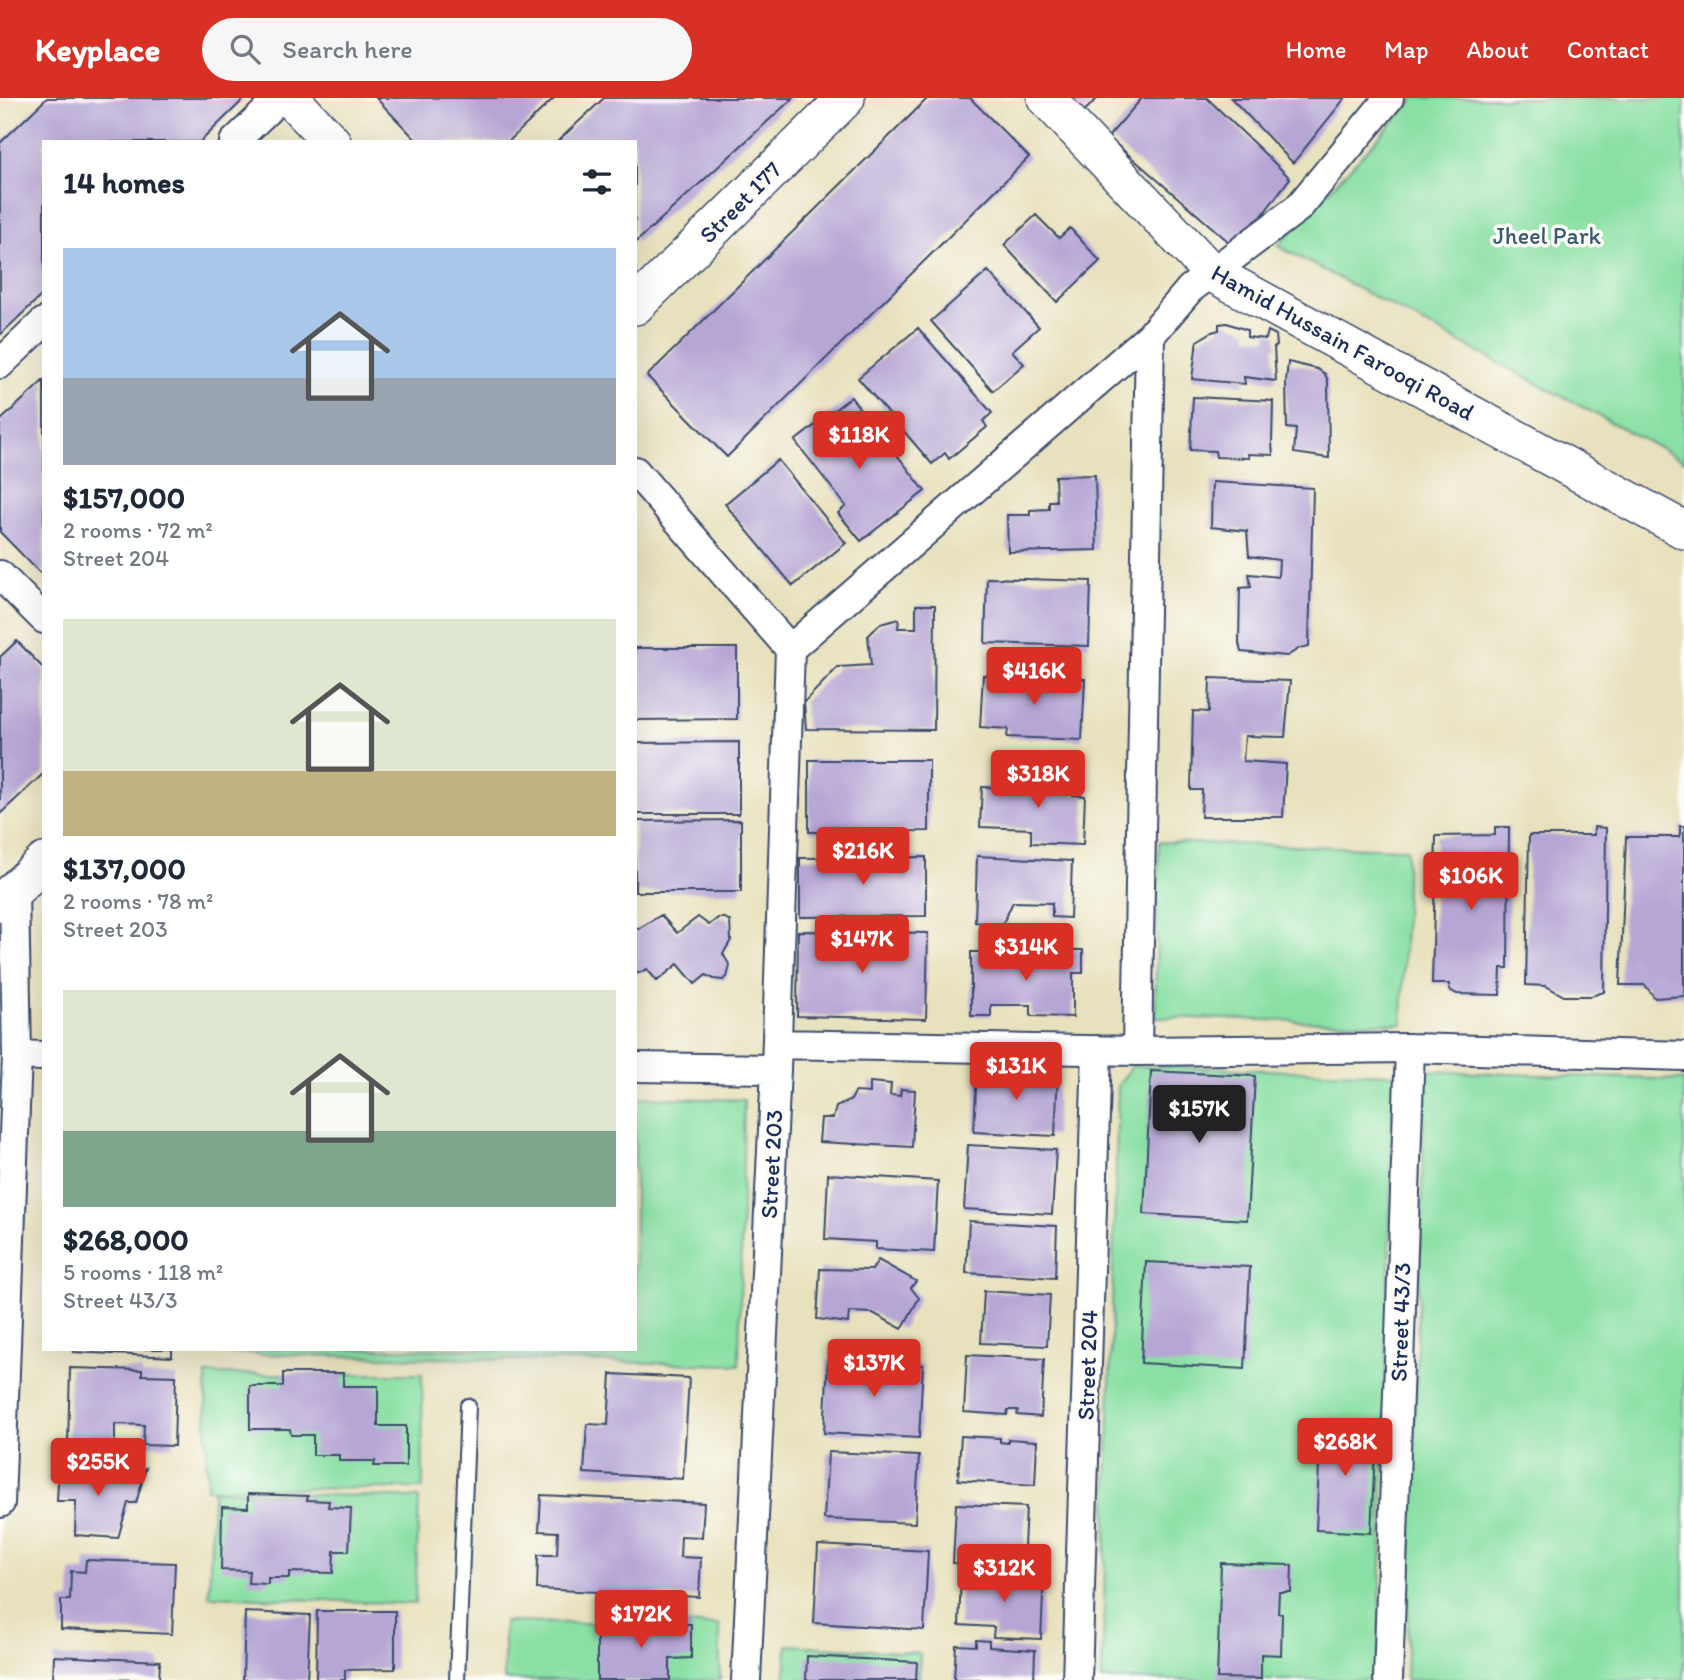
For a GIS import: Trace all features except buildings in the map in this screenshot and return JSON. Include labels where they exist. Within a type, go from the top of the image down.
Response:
[{"type":"street","points":[[236,140],[280,98]]},
{"type":"street","points":[[290,98],[330,140]]},
{"type":"street","name":"Street 177","points":[[637,304],[846,98]]},
{"type":"street","name":"Hamid Hussain Farooqi Road","points":[[1046,98],[1212,273],[1684,530]]},
{"type":"street","points":[[637,473],[790,649],[1150,336],[1190,289],[1298,208],[1389,98]]},
{"type":"street","points":[[0,363],[42,324]]},
{"type":"street","points":[[1137,1051],[1150,336]]},
{"type":"street","points":[[0,575],[42,617]]},
{"type":"street","name":"Street 203","points":[[746,1680],[777,1057],[790,649]]},
{"type":"street","points":[[0,1503],[30,1056],[7,896],[42,864]]},
{"type":"street","points":[[637,1067],[777,1057],[1097,1050],[1410,1048],[1684,1056]]},
{"type":"street","name":"Street 43/3","points":[[1388,1680],[1410,1048]]},
{"type":"street","name":"Street 204","points":[[1077,1680],[1097,1050]]},
{"type":"lane","points":[[457,1680],[468,1406]]},
{"type":"green space","name":"Jheel Park","points":[[1415,98],[1684,98],[1684,461],[1278,246]]},
{"type":"green space","points":[[1159,842],[1407,849],[1402,1024],[1155,1017]]},
{"type":"green space","points":[[1132,1066],[1394,1074],[1378,1680],[1102,1680],[1118,1085]]},
{"type":"green space","points":[[1426,1071],[1684,1080],[1684,1680],[1406,1680]]},
{"type":"green space","points":[[637,1097],[744,1100],[739,1365],[218,1353],[637,1351]]},
{"type":"green space","points":[[206,1374],[422,1374],[423,1488],[207,1489]]},
{"type":"green space","points":[[213,1491],[419,1498],[415,1604],[209,1596]]},
{"type":"green space","points":[[504,1622],[720,1625],[720,1680],[504,1680]]},
{"type":"green space","points":[[787,1645],[920,1653],[919,1680],[785,1680]]}]
